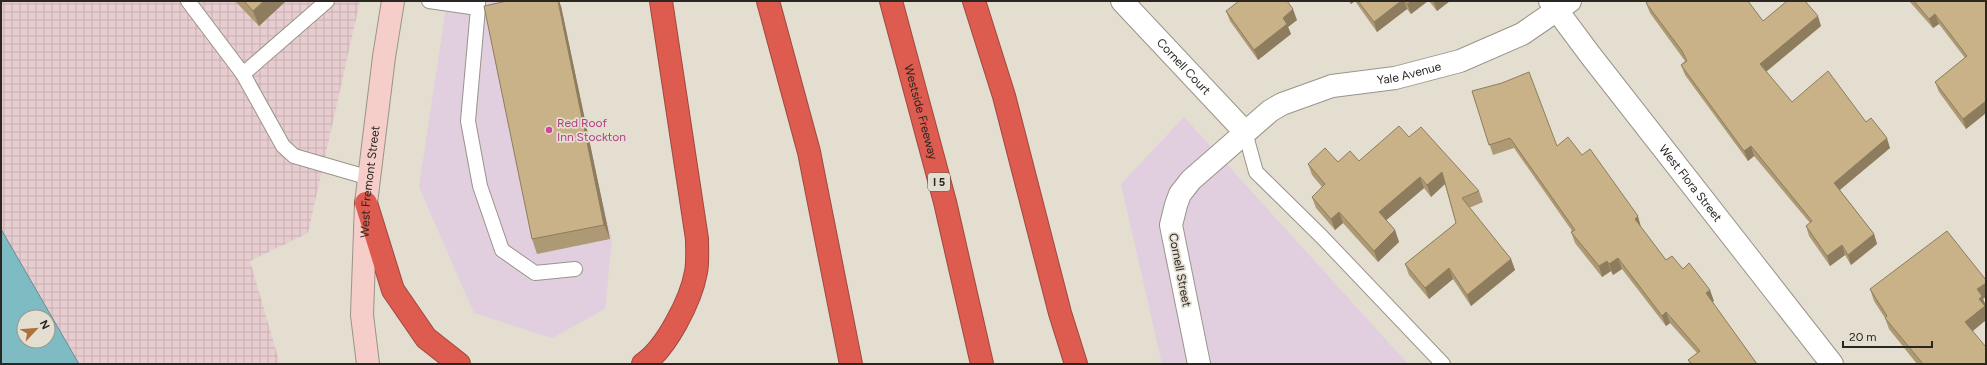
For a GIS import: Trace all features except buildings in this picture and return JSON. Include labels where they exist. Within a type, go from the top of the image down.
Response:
[{"type":"highway","points":[[643,364],[651,359],[676,324],[689,296],[696,272],[697,239],[661,1]]},
{"type":"highway","points":[[768,1],[809,152],[851,364]]},
{"type":"highway","name":"Westside Freeway","points":[[891,1],[945,202],[982,364]]},
{"type":"highway","points":[[974,1],[1004,96],[1060,313],[1076,364]]},
{"type":"highway","points":[[366,203],[393,290],[426,338],[459,364]]},
{"type":"street","name":"West Fremont Street","points":[[368,364],[362,315],[366,203],[384,57],[393,1]]},
{"type":"street","name":"Cornell Court","points":[[1122,1],[1245,132]]},
{"type":"street","name":"Yale Avenue","points":[[1245,132],[1270,110],[1282,104],[1332,86],[1395,78],[1460,61],[1522,34],[1559,4]]},
{"type":"street","name":"West Flora Street","points":[[1559,4],[1591,56],[1832,364]]},
{"type":"street","name":"Cornell Street","points":[[1199,364],[1171,225],[1180,194],[1191,180],[1245,132]]},
{"type":"lane","points":[[188,1],[243,74],[283,146],[294,156],[370,178]]},
{"type":"lane","points":[[243,74],[327,1]]},
{"type":"lane","points":[[429,1],[478,5],[468,121],[480,186],[502,250],[535,273],[575,269]]},
{"type":"lane","points":[[1245,132],[1256,172],[1322,238],[1443,364]]},
{"type":"shaded area","points":[[1,1],[360,1],[308,233],[250,261],[280,364],[1,364]]},
{"type":"shaded area","points":[[447,1],[553,1],[612,240],[605,309],[552,338],[474,313],[419,187]]},
{"type":"shaded area","points":[[1184,117],[1408,364],[1162,364],[1121,184]]},
{"type":"water","points":[[1,229],[47,309],[16,309],[16,349],[56,349],[56,324],[79,364],[1,364]]},
{"type":"place","name":"Red Roof Inn Stockton","points":[[549,130]]}]
